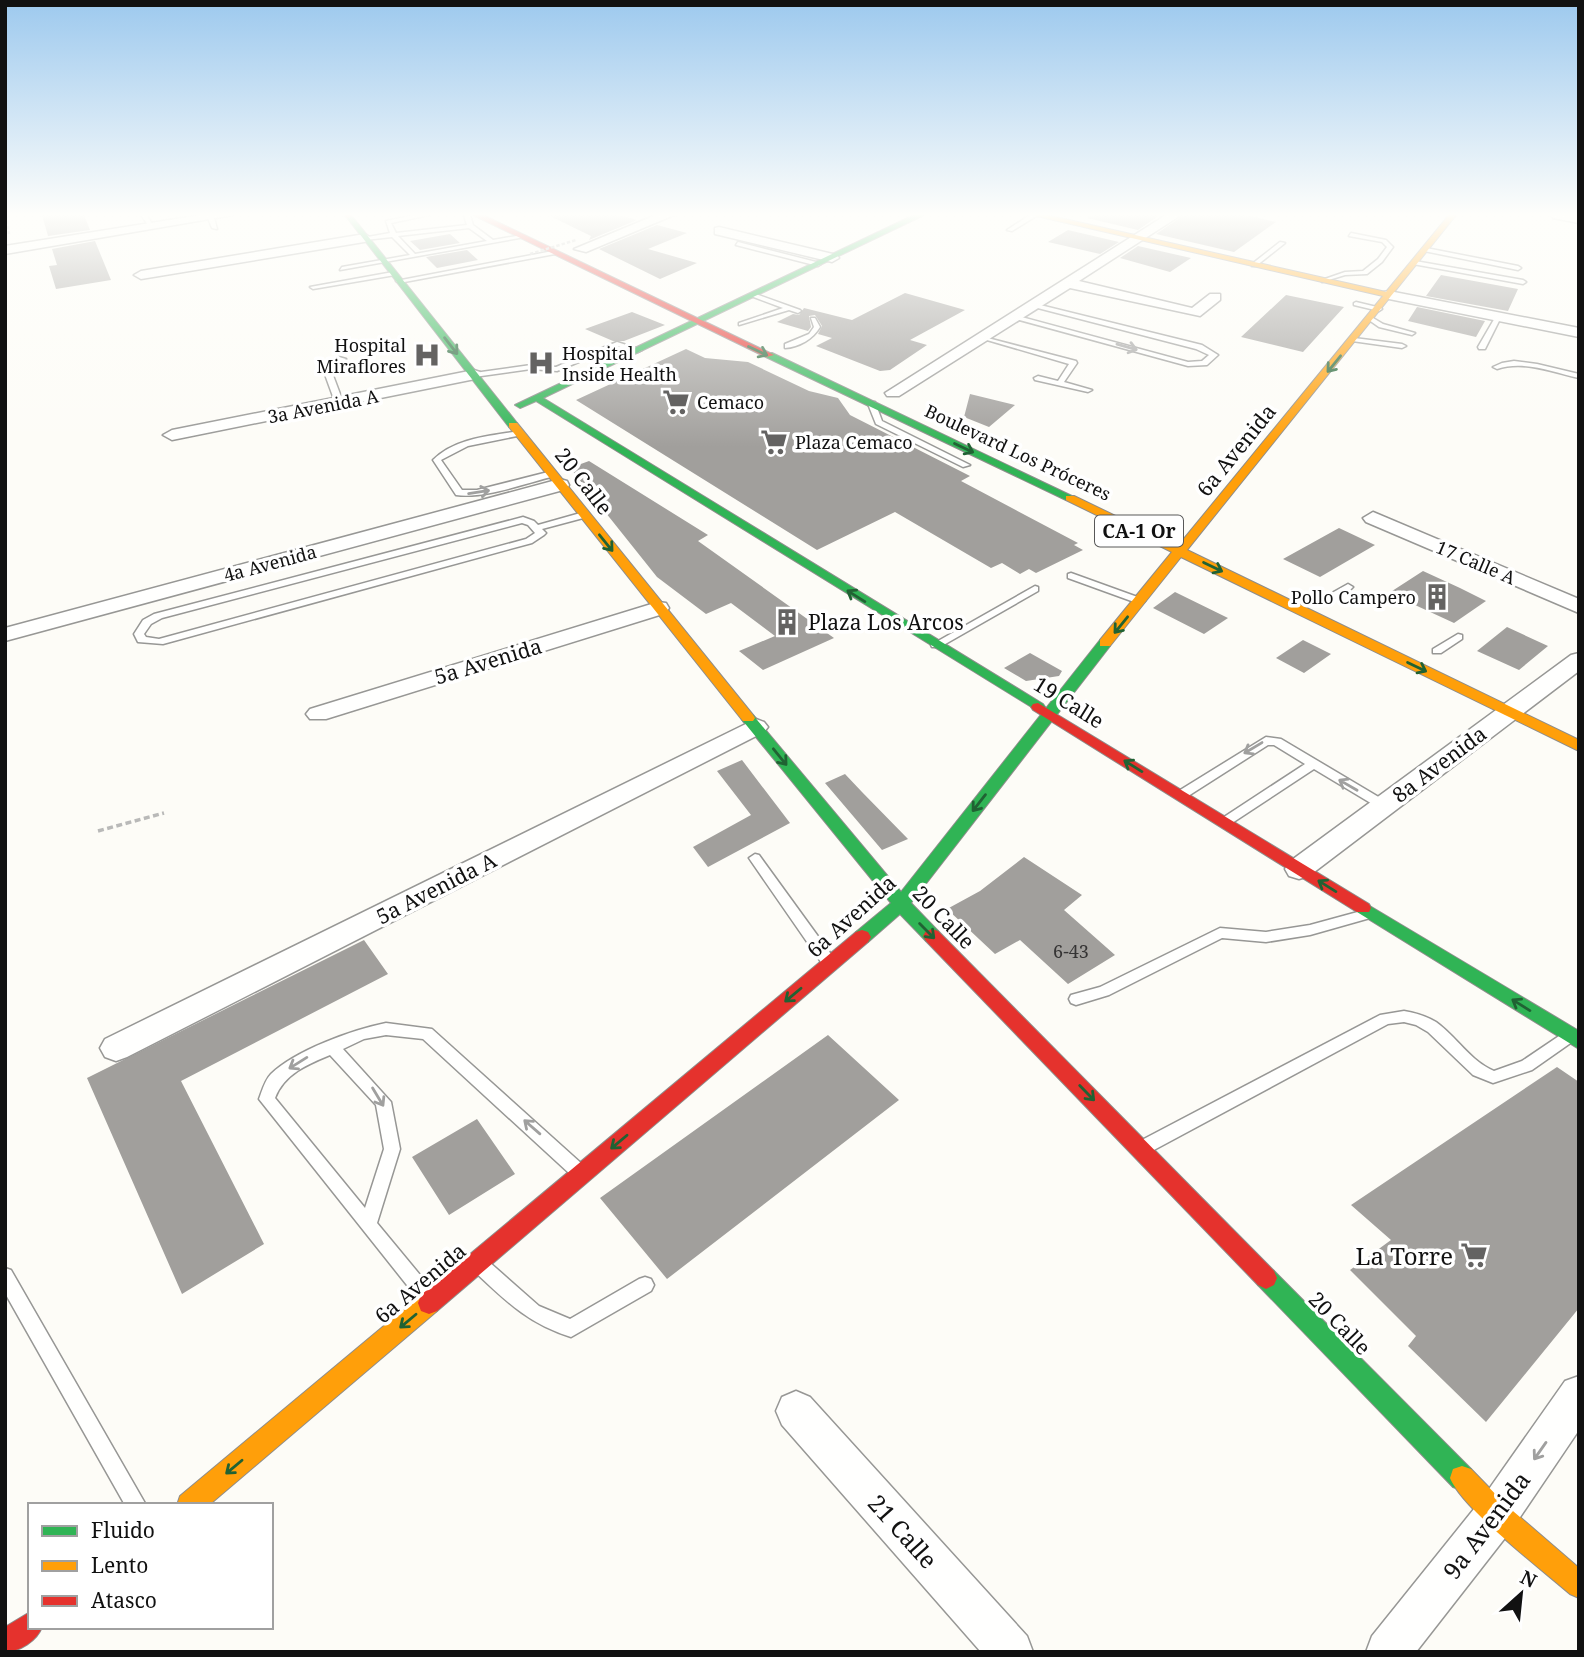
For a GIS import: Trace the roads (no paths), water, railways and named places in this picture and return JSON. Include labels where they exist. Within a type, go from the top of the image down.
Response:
[{"type":"main road","name":"20 Calle","points":[[408,292],[658,608],[901,904],[1497,1514],[1579,1586]]},
{"type":"main road","name":"Boulevard Los Próceres","points":[[635,292],[1180,550],[1519,699],[1555,706]]},
{"type":"main road","points":[[674,292],[811,356]]},
{"type":"main road","points":[[503,412],[759,292]]},
{"type":"main road","points":[[1377,292],[1390,295]]},
{"type":"main road","name":"6a Avenida","points":[[192,1503],[901,904],[1048,714],[1392,292]]},
{"type":"main road","name":"19 Calle","points":[[537,398],[1574,1038]]},
{"type":"main road","points":[[1322,596],[1352,610]]},
{"type":"main road","points":[[1431,648],[1461,662]]},
{"type":"main road","name":"Boulevard Los Próceres","points":[[1519,699],[1579,746]]},
{"type":"main road","points":[[5,1643],[28,1626]]},
{"type":"street","points":[[893,393],[1053,292]]},
{"type":"street","points":[[1107,292],[1195,313]]},
{"type":"street","points":[[1390,295],[1579,333]]},
{"type":"street","points":[[1180,326],[1215,297]]},
{"type":"street","name":"3a Avenida A","points":[[172,435],[474,375]]},
{"type":"street","name":"4a Avenida","points":[[5,635],[535,492],[556,480]]},
{"type":"street","name":"17 Calle A","points":[[1373,518],[1420,544],[1579,607]]},
{"type":"street","name":"5a Avenida","points":[[318,714],[658,608]]},
{"type":"street","name":"8a Avenida","points":[[1300,869],[1519,699],[1579,660]]},
{"type":"street","name":"5a Avenida A","points":[[116,1048],[756,727]]},
{"type":"street","name":"9a Avenida","points":[[1388,1652],[1497,1514],[1579,1395]]},
{"type":"street","name":"21 Calle","points":[[796,1411],[1011,1652]]},
{"type":"lane","points":[[753,295],[798,311]]},
{"type":"lane","points":[[1356,304],[1375,314],[1381,326],[1412,332]]},
{"type":"lane","points":[[1014,317],[1188,364],[1204,363],[1214,355],[1199,347],[1032,305]]},
{"type":"lane","points":[[741,324],[789,308]]},
{"type":"lane","points":[[1482,347],[1498,317]]},
{"type":"lane","points":[[788,346],[812,335],[817,327],[813,319]]},
{"type":"lane","points":[[982,337],[1073,363],[1060,383]]},
{"type":"lane","points":[[1354,340],[1402,346]]},
{"type":"lane","points":[[474,375],[531,367],[557,369],[617,344],[638,350]]},
{"type":"lane","points":[[1506,352],[1506,357],[1518,363]]},
{"type":"lane","points":[[339,402],[327,369],[342,359]]},
{"type":"lane","points":[[1497,367],[1509,362],[1579,376]]},
{"type":"lane","points":[[1038,377],[1088,390]]},
{"type":"lane","points":[[872,404],[879,422],[966,465]]},
{"type":"lane","points":[[519,433],[463,445],[444,453],[437,460],[459,493],[477,493],[556,480]]},
{"type":"lane","points":[[536,528],[541,533],[529,541],[173,639],[150,642],[142,639],[139,634],[147,622],[158,616],[485,528],[523,520],[536,528],[584,515]]},
{"type":"lane","points":[[1071,576],[1140,601]]},
{"type":"lane","points":[[1322,596],[1348,587]]},
{"type":"lane","points":[[936,645],[1035,589]]},
{"type":"lane","points":[[1431,648],[1458,637]]},
{"type":"lane","points":[[1181,796],[1266,741],[1277,743],[1384,805]]},
{"type":"lane","points":[[1224,822],[1313,764]]},
{"type":"lane","points":[[755,859],[830,964]]},
{"type":"lane","points":[[1076,999],[1104,991],[1220,933],[1266,937],[1310,930],[1372,913]]},
{"type":"lane","points":[[1141,1149],[1385,1018],[1399,1014],[1422,1020],[1440,1032],[1476,1068],[1493,1077],[1527,1066],[1574,1038]]},
{"type":"lane","points":[[430,1302],[369,1223],[267,1100],[274,1080],[300,1060],[362,1034],[386,1030],[426,1034],[545,1138],[581,1174]]},
{"type":"lane","points":[[332,1047],[383,1102],[393,1149],[369,1223]]},
{"type":"lane","points":[[477,1262],[528,1311],[545,1322],[571,1328],[645,1285]]},
{"type":"lane","points":[[5,1276],[135,1503]]},
{"type":"place","name":"Hospital Miraflores","points":[[427,355]]},
{"type":"place","name":"Hospital Inside Health","points":[[541,363]]},
{"type":"place","name":"Cemaco","points":[[676,402]]},
{"type":"place","name":"Plaza Cemaco","points":[[774,442]]},
{"type":"place","name":"Pollo Campero","points":[[1437,597]]},
{"type":"place","name":"Plaza Los Arcos","points":[[787,622]]},
{"type":"place","name":"La Torre","points":[[1474,1255]]}]
